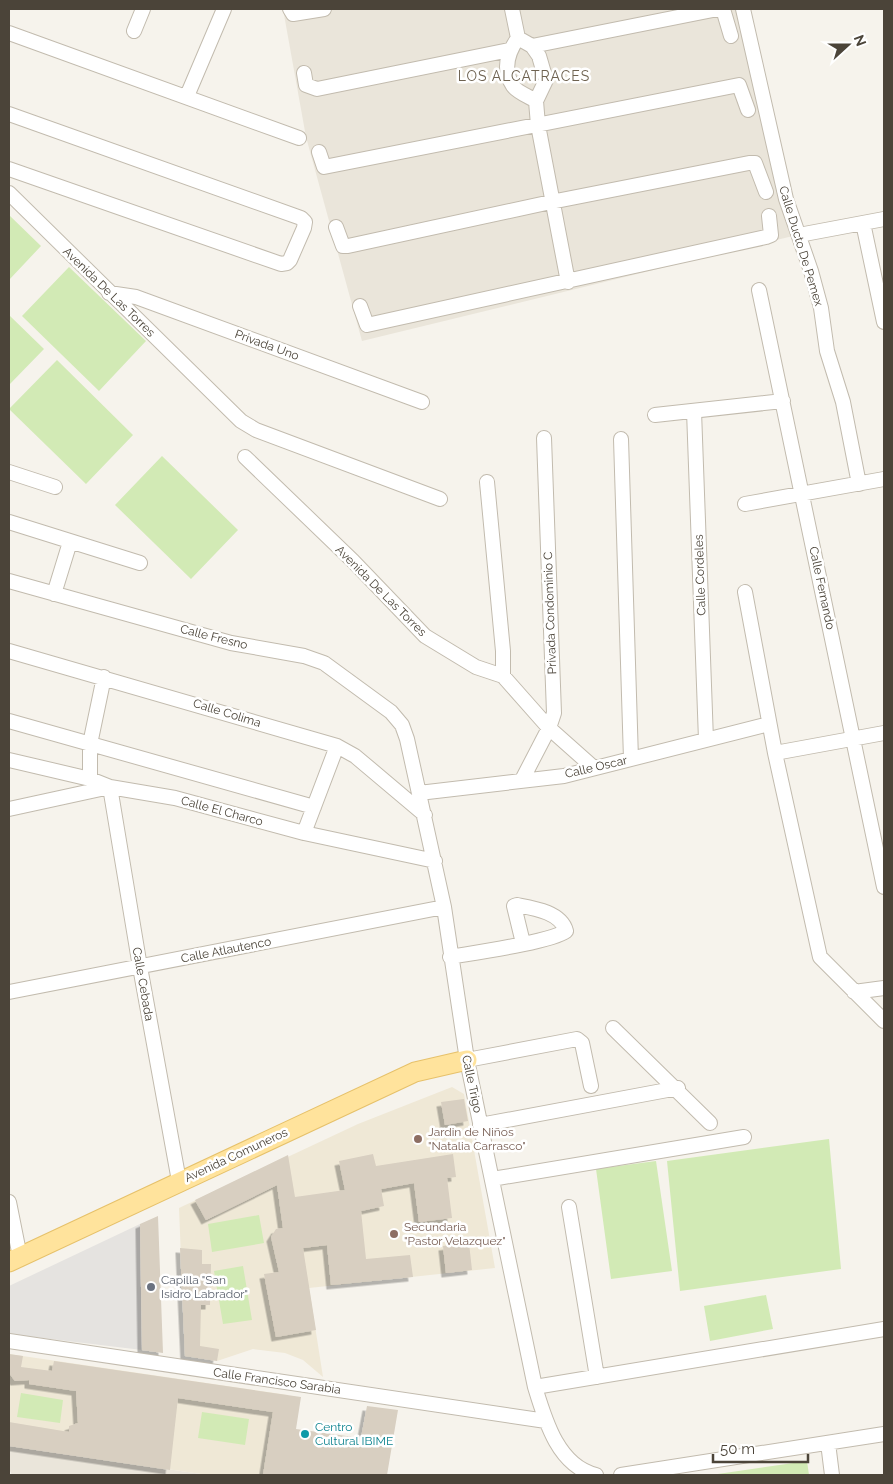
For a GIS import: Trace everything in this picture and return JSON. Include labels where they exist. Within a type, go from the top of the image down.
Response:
[{"type":"main road","name":"Avenida Comuneros","points":[[14,1260],[415,1072],[467,1060]]},
{"type":"street","points":[[134,31],[143,9]]},
{"type":"street","points":[[187,96],[224,9]]},
{"type":"street","points":[[290,9],[293,14],[324,9]]},
{"type":"street","points":[[512,9],[518,38],[509,50],[506,65],[513,86],[536,102]]},
{"type":"street","points":[[532,46],[719,9],[723,9],[726,14],[731,36]]},
{"type":"street","name":"Calle Ducto De Pemex","points":[[743,9],[786,199],[821,308],[826,351],[843,402],[859,484]]},
{"type":"street","points":[[9,33],[299,138]]},
{"type":"street","points":[[518,38],[532,46],[539,56],[546,80],[536,102],[538,125],[551,202],[568,282]]},
{"type":"street","points":[[304,73],[306,85],[317,89],[509,50]]},
{"type":"street","points":[[319,152],[324,167],[739,85],[748,110]]},
{"type":"street","points":[[9,114],[301,218],[305,222],[304,228],[287,263],[281,264],[9,169]]},
{"type":"street","points":[[336,228],[341,242],[344,246],[348,246],[551,202],[749,163],[755,163],[758,168],[766,192]]},
{"type":"street","name":"Avenida De Las Torres","points":[[9,194],[241,421],[256,430],[440,499]]},
{"type":"street","points":[[360,306],[367,326],[568,282],[766,237],[771,235],[772,230],[769,216]]},
{"type":"street","points":[[798,235],[884,219]]},
{"type":"street","points":[[863,223],[884,322]]},
{"type":"street","name":"Calle Fernando","points":[[759,290],[884,887]]},
{"type":"street","name":"Privada Uno","points":[[109,293],[136,297],[422,402]]},
{"type":"street","points":[[655,415],[782,401]]},
{"type":"street","name":"Calle Cordeles","points":[[694,411],[706,740]]},
{"type":"street","name":"Privada Condominio C","points":[[522,780],[549,728],[554,713],[544,438]]},
{"type":"street","points":[[620,439],[631,759]]},
{"type":"street","name":"Avenida De Las Torres","points":[[245,457],[352,561],[425,636],[476,667],[503,676]]},
{"type":"street","points":[[9,472],[55,486]]},
{"type":"street","points":[[745,504],[884,479]]},
{"type":"street","points":[[487,482],[503,651],[503,676],[549,728],[594,768]]},
{"type":"street","points":[[9,522],[140,563]]},
{"type":"street","points":[[54,594],[70,542]]},
{"type":"street","name":"Calle Fresno","points":[[9,581],[230,643],[304,656],[324,663],[391,712],[402,725]]},
{"type":"street","points":[[745,592],[769,724],[820,957],[884,1021]]},
{"type":"street","name":"Calle Colima","points":[[9,651],[337,746],[355,756],[425,815]]},
{"type":"street","points":[[90,779],[90,744],[104,677]]},
{"type":"street","points":[[9,721],[314,807]]},
{"type":"street","name":"Calle Oscar","points":[[419,793],[564,776],[769,724]]},
{"type":"street","name":"Calle Trigo","points":[[402,725],[407,739],[435,861],[444,907],[467,1060],[535,1387],[546,1421],[559,1446],[573,1464],[587,1473],[596,1475]]},
{"type":"street","points":[[776,754],[884,732]]},
{"type":"street","points":[[304,833],[337,746]]},
{"type":"street","name":"Calle El Charco","points":[[9,760],[90,779],[110,787],[175,798],[304,833],[435,861]]},
{"type":"street","points":[[9,809],[110,787]]},
{"type":"street","name":"Calle Cebada","points":[[110,787],[140,967],[180,1181]]},
{"type":"street","points":[[450,957],[523,943],[560,935],[566,931],[564,926],[545,911],[517,905],[514,906],[514,910],[523,943]]},
{"type":"street","name":"Calle Atlautenco","points":[[9,992],[444,907]]},
{"type":"street","points":[[854,992],[884,988]]},
{"type":"street","points":[[613,1028],[678,1088],[710,1123]]},
{"type":"street","points":[[467,1060],[577,1039],[582,1043],[591,1086]]},
{"type":"street","points":[[480,1124],[678,1088]]},
{"type":"street","points":[[492,1179],[744,1137]]},
{"type":"street","points":[[9,1202],[14,1260]]},
{"type":"street","points":[[569,1208],[597,1376]]},
{"type":"street","points":[[535,1387],[884,1329]]},
{"type":"street","name":"Calle Francisco Sarabia","points":[[9,1341],[546,1421]]},
{"type":"street","points":[[621,1475],[884,1434]]},
{"type":"street","points":[[828,1443],[832,1475]]},
{"type":"shaded area","name":"LOS ALCATRACES","points":[[283,9],[745,9],[793,236],[362,341],[306,137]]},
{"type":"shaded area","points":[[452,1087],[464,1094],[495,1268],[309,1288],[323,1377],[303,1360],[285,1353],[253,1349],[217,1361],[185,1356],[179,1208],[358,1124]]},
{"type":"shaded area","points":[[140,1224],[142,1350],[9,1334],[9,1286]]},
{"type":"shaded area","points":[[9,1354],[288,1395],[277,1475],[208,1475],[9,1446]]},
{"type":"shaded area","points":[[9,1446],[208,1475],[12,1475],[9,1469]]},
{"type":"green space","points":[[9,215],[41,246],[9,280]]},
{"type":"green space","points":[[69,267],[146,341],[99,391],[22,316]]},
{"type":"green space","points":[[9,315],[44,349],[9,385]]},
{"type":"green space","points":[[57,360],[133,435],[86,484],[9,409]]},
{"type":"green space","points":[[162,456],[238,530],[191,579],[115,505]]},
{"type":"green space","points":[[829,1139],[841,1269],[680,1291],[667,1161]]},
{"type":"green space","points":[[656,1161],[672,1271],[611,1279],[596,1169]]},
{"type":"green space","points":[[259,1215],[264,1243],[212,1252],[208,1224]]},
{"type":"green space","points":[[243,1266],[252,1320],[223,1324],[214,1271]]},
{"type":"green space","points":[[766,1295],[773,1329],[710,1341],[704,1306]]},
{"type":"green space","points":[[21,1393],[63,1400],[60,1423],[17,1417]]},
{"type":"green space","points":[[202,1412],[249,1419],[245,1445],[198,1438]]},
{"type":"green space","points":[[807,1461],[809,1475],[711,1475]]},
{"type":"building","points":[[464,1099],[468,1121],[445,1125],[441,1102]]},
{"type":"building","points":[[373,1154],[376,1166],[453,1154],[456,1177],[447,1178],[452,1218],[419,1222],[414,1183],[381,1189],[384,1206],[361,1211],[366,1259],[410,1255],[413,1277],[331,1285],[327,1245],[303,1248],[316,1330],[276,1337],[264,1274],[279,1272],[271,1237],[276,1229],[283,1228],[277,1185],[206,1220],[195,1200],[288,1155],[295,1197],[345,1190],[339,1161]]},
{"type":"building","name":"Capilla \"San Isidro Labrador\"","points":[[158,1216],[163,1353],[142,1350],[140,1224]]},
{"type":"building","points":[[469,1243],[472,1270],[446,1273],[443,1246]]},
{"type":"building","points":[[180,1248],[202,1250],[202,1264],[211,1264],[210,1305],[201,1305],[200,1346],[219,1349],[217,1361],[185,1356]]},
{"type":"building","points":[[9,1354],[23,1356],[21,1367],[52,1371],[54,1361],[301,1397],[296,1429],[361,1438],[367,1406],[398,1410],[387,1475],[263,1475],[273,1412],[178,1398],[170,1470],[9,1446],[9,1422],[69,1432],[69,1426],[78,1423],[76,1391],[29,1384],[29,1380],[15,1381],[9,1373]]},
{"type":"place","name":"Jardin de Niños \"Natalia Carrasco\"","points":[[418,1139]]},
{"type":"place","name":"Secundaria \"Pastor Velazquez\"","points":[[394,1234]]},
{"type":"place","name":"Capilla \"San Isidro Labrador\"","points":[[151,1287]]},
{"type":"place","name":"Centro Cultural IBIME","points":[[305,1434]]},
{"type":"district","name":"LOS ALCATRACES","points":[[524,76]]}]
